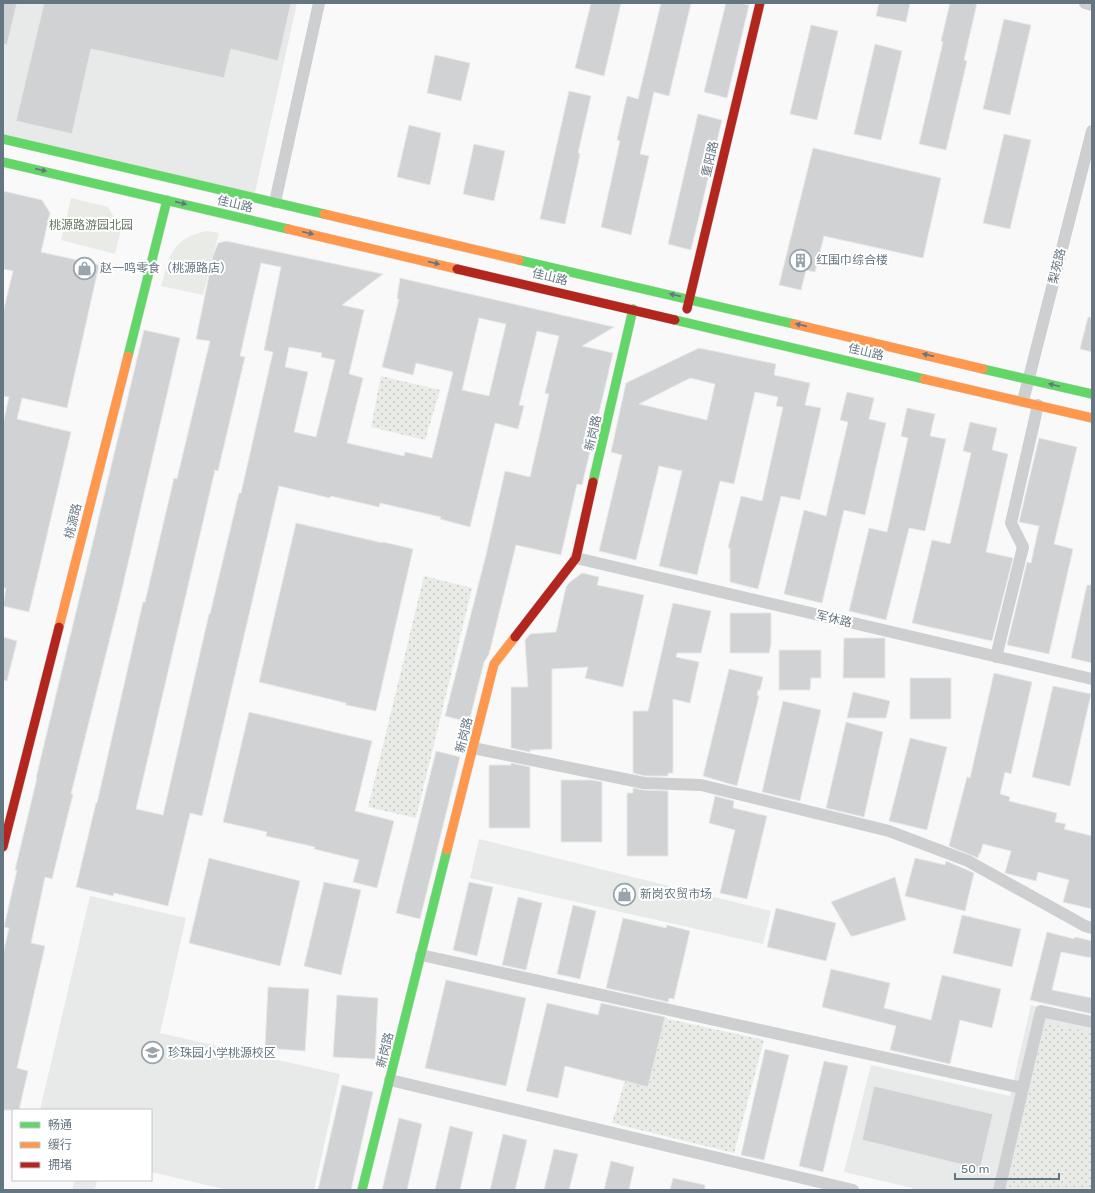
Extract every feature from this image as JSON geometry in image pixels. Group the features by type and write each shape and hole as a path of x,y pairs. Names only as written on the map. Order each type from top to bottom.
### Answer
{"street":[{"path":"274,202 319,3"},
{"name":"重阳路","path":"684,321 760,3"},
{"path":"1085,3 1092,5"},
{"name":"梨苑路","path":"1023,401 1092,131"},
{"name":"佳山路","path":"3,139 1092,394"},
{"name":"佳山路","path":"3,162 1092,418"},
{"name":"桃源路","path":"3,847 167,200"},
{"name":"新岗路","path":"362,1190 494,664 576,558 633,309"},
{"path":"996,657 1023,547 1010,523 1038,405"},
{"name":"军休路","path":"576,558 1092,679"},
{"path":"473,748 644,784 701,785 889,831 968,860 1092,928"},
{"path":"421,955 1022,1088"},
{"path":"999,1190 1041,1011 1092,1022"},
{"path":"390,1080 854,1190"}],"shaded area":[{"path":"3,3 297,3 254,197 3,139"},
{"name":"新岗农贸市场","path":"479,839 771,911 763,944 470,878"},
{"name":"珍珠园小学桃源校区","path":"90,896 186,918 160,1033 340,1074 314,1190 228,1190 152,1172 152,1109 40,1109"},
{"path":"1031,1005 1092,1019 1092,1190 912,1190 912,1188 844,1172 871,1065 1010,1096"},
{"path":"75,1181 97,1181 95,1190 72,1190"}],"green space":[{"name":"桃源路游园北园","path":"71,198 108,207 121,229 115,254 61,240"},
{"path":"207,231 219,233 203,295 161,286 170,257 179,243 195,234"},
{"path":"381,376 440,390 425,440 371,427"},
{"path":"424,576 472,588 416,818 368,807"},
{"path":"664,1018 764,1040 734,1153 612,1123 625,1081 648,1087"},
{"path":"1045,1023 1092,1033 1092,1190 1007,1190"}],"building":[{"path":"3,3 17,3 7,45 3,44"},
{"path":"44,3 291,3 278,61 231,49 224,78 91,49 72,134 16,121"},
{"path":"591,3 621,3 604,76 575,68"},
{"path":"661,3 691,3 669,96 654,92 640,154 649,156 631,235 601,227 620,141 617,140 627,96 638,99"},
{"path":"726,3 749,5 727,98 704,92"},
{"path":"879,3 910,3 906,22 876,16"},
{"path":"950,3 977,3 964,60 967,61 946,150 919,144 943,42 941,41"},
{"path":"1004,19 1031,25 1010,115 983,109"},
{"path":"811,25 838,31 817,120 790,114"},
{"path":"875,44 902,51 881,140 854,134"},
{"path":"435,55 470,63 461,101 427,93"},
{"path":"569,91 591,96 578,153 580,154 565,224 540,219"},
{"path":"698,114 722,120 691,250 668,244"},
{"path":"409,125 441,133 430,185 397,177"},
{"path":"1004,134 1031,140 1010,229 983,223"},
{"path":"474,144 505,151 494,201 463,194"},
{"path":"813,148 941,178 923,258 824,236 815,272 806,270 801,290 779,285"},
{"path":"3,191 42,200 50,213 41,252 99,265 67,408 22,398 17,419 71,432 29,612 3,606 6,588 3,588 3,424 9,397 3,396 3,313 13,271 3,269"},
{"path":"226,241 383,274 342,305 364,310 349,374 363,378 347,443 404,456 405,452 432,458 453,372 416,363 413,375 382,367 399,299 397,299 400,278 614,327 582,346 613,353 582,485 577,484 561,555 516,545 489,654 484,662 469,722 445,716 486,555 505,471 530,477 549,394 545,393 559,336 537,331 519,405 524,406 518,429 495,423 470,527 440,519 441,517 380,503 379,507 331,496 330,498 279,486 202,816 190,813 168,906 114,893 113,896 76,887 97,803 143,602 145,602 174,478 177,479 210,341 196,339 213,256 218,243","holes":["261,263 281,267 264,350 273,352 241,493 239,493 209,614 163,815 136,809 215,470 218,471 245,357 240,356","479,318 506,324 489,396 462,390","289,347 322,353 321,357 335,360 316,437 294,432 308,372 285,367"]},
{"path":"1088,317 1092,318 1092,352 1080,349"},
{"path":"144,330 180,338 119,602 71,794 73,794 52,879 45,877 31,943 45,946 17,1068 28,1071 19,1109 3,1110 3,954 9,928 4,927 17,870 15,870"},
{"path":"699,348 776,364 774,375 810,383 805,405 821,408 800,500 781,496 758,589 730,582 730,548 728,548 741,496 762,501 783,407 776,406 778,397 755,392 734,484 720,481 697,575 659,566 682,471 659,466 636,560 599,551 622,455 611,452 626,383","holes":["690,378 715,384 707,420 639,404"]},
{"path":"847,392 874,398 869,419 886,423 865,515 844,510 822,603 784,594 804,510 826,516 848,422 840,420"},
{"path":"907,408 935,414 930,436 946,439 925,531 909,528 886,620 849,611 869,528 887,532 908,438 901,436"},
{"path":"970,422 997,428 992,450 1008,454 986,552 1013,558 992,641 912,623 932,540 950,544 971,453 963,451"},
{"path":"1039,438 1077,447 1054,544 1073,549 1049,654 1007,645 1027,562 1031,563 1039,526 1019,522"},
{"path":"296,523 413,549 376,711 346,705 346,703 259,682"},
{"path":"582,573 599,577 597,585 644,595 623,687 585,678 588,667 552,669 552,749 530,750 530,752 511,748 511,687 528,687 525,640 530,634 556,632 566,587"},
{"path":"1087,585 1092,585 1092,663 1071,658"},
{"path":"673,603 711,611 701,653 677,653 676,657 699,662 690,703 673,699 673,773 668,773 668,776 645,776 633,773 633,711 648,711"},
{"path":"730,613 771,613 771,644 769,653 730,653"},
{"path":"3,637 17,641 7,681 3,680"},
{"path":"844,638 885,638 885,678 843,678"},
{"path":"779,650 821,650 821,678 811,678 810,690 779,690"},
{"path":"729,669 763,677 760,690 758,690 757,695 759,696 737,786 703,776"},
{"path":"994,673 1032,682 1011,774 1005,772 1000,794 1010,797 1009,801 1057,813 1055,822 1066,824 1064,829 1092,836 1092,909 1063,902 1069,880 1038,872 1036,881 1005,873 1011,851 983,844 978,858 949,846 967,777 970,778"},
{"path":"910,678 951,678 951,719 910,719"},
{"path":"1053,686 1091,694 1070,786 1032,777"},
{"path":"853,692 890,701 886,718 847,718"},
{"path":"783,701 821,710 800,801 762,792"},
{"path":"249,712 372,741 355,811 394,821 377,888 353,882 359,860 314,849 315,847 266,836 267,832 223,822"},
{"path":"846,722 883,732 864,817 826,808"},
{"path":"910,738 947,747 927,830 889,821"},
{"path":"436,751 460,757 420,919 396,913"},
{"path":"511,763 530,767 530,828 489,828 489,765 511,765"},
{"path":"561,780 591,780 602,782 602,842 561,842"},
{"path":"633,788 668,791 668,856 627,856 627,793 633,793"},
{"path":"715,796 734,801 733,808 767,816 747,899 720,893 735,830 709,823"},
{"path":"209,858 300,881 280,966 189,943"},
{"path":"915,858 945,865 946,861 974,873 965,911 905,896"},
{"path":"895,877 906,920 851,936 831,902"},
{"path":"324,882 361,890 341,975 304,966"},
{"path":"469,882 493,887 477,956 453,950"},
{"path":"518,897 542,903 526,970 502,965"},
{"path":"573,905 596,911 580,979 557,974"},
{"path":"776,908 836,923 826,961 767,947"},
{"path":"962,915 1021,929 1012,967 953,953"},
{"path":"623,918 666,928 667,925 690,931 674,999 669,998 668,1002 606,988"},
{"path":"1047,932 1074,939 1075,937 1092,941 1092,958 1061,952 1052,990 1092,998 1092,1014 1030,1000"},
{"path":"831,969 890,983 884,1008 931,1020 942,975 1001,989 992,1028 960,1020 950,1064 890,1050 896,1026 822,1007"},
{"path":"446,980 526,998 506,1086 425,1068"},
{"path":"268,987 309,989 305,1051 265,1048"},
{"path":"337,995 378,998 375,1059 333,1057"},
{"path":"547,1003 598,1015 601,1003 665,1017 648,1087 565,1066 558,1098 526,1091"},
{"path":"765,1049 789,1055 764,1160 741,1155"},
{"path":"824,1061 848,1066 823,1172 799,1166"},
{"path":"342,1085 373,1092 351,1190 318,1190"},
{"path":"874,1086 993,1114 980,1169 862,1140"},
{"path":"399,1118 422,1124 407,1190 382,1190"},
{"path":"450,1126 473,1132 460,1190 435,1190"},
{"path":"503,1134 527,1140 515,1190 490,1190"},
{"path":"554,1149 578,1154 569,1190 544,1190"},
{"path":"611,1161 634,1167 629,1190 604,1190"},
{"path":"673,1178 705,1185 705,1190 670,1190"}],"traffic: fast":[{"path":"3,139 324,214"},
{"path":"3,162 288,229"},
{"path":"128,356 167,200"},
{"path":"519,260 794,324"},
{"path":"593,482 633,309"},
{"path":"675,320 924,379"},
{"path":"983,369 1092,394"},
{"path":"362,1190 447,850"}],"traffic: slow":[{"path":"324,214 519,260"},
{"path":"288,229 457,269"},
{"path":"794,324 983,369"},
{"path":"59,627 128,356"},
{"path":"924,379 1092,418"},
{"path":"447,850 494,664 515,637"}],"traffic: jam":[{"path":"687,309 760,3"},
{"path":"457,269 675,320"},
{"path":"515,637 576,558 593,482"},
{"path":"3,847 59,627"}],"place":[{"name":"红围巾综合楼","path":"801,260"},
{"name":"赵一鸣零食（桃源路店）","path":"85,268"},
{"name":"新岗农贸市场","path":"624,894"},
{"name":"珍珠园小学桃源校区","path":"152,1053"}]}
